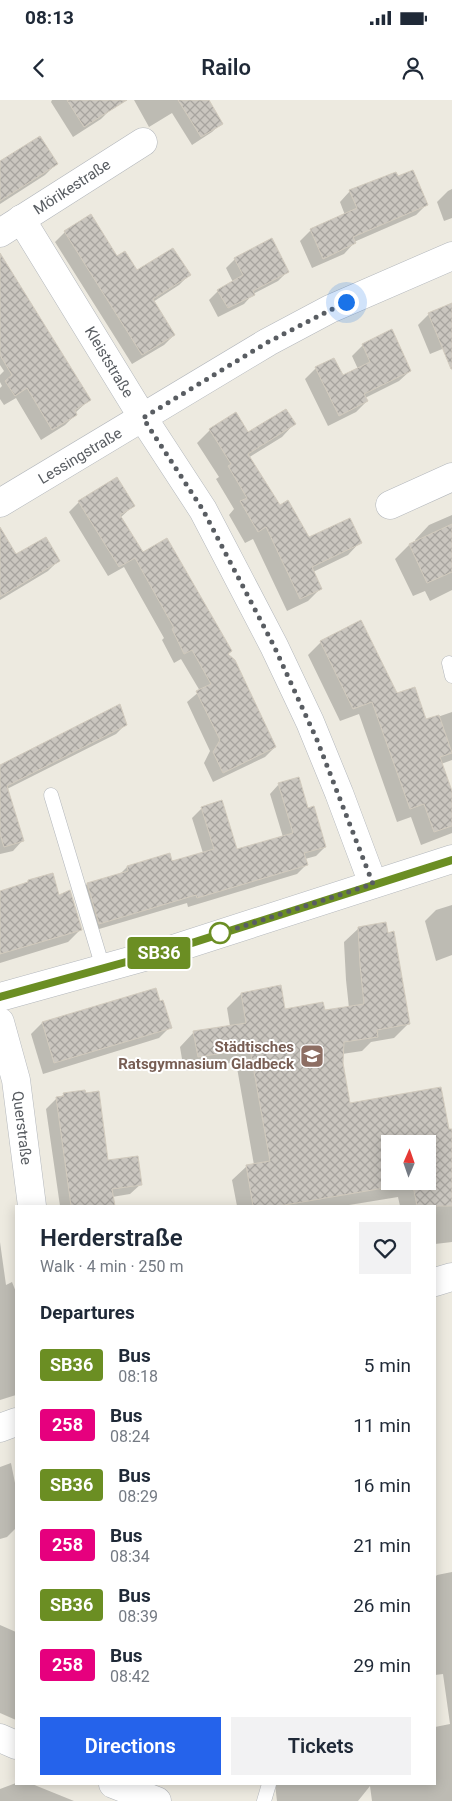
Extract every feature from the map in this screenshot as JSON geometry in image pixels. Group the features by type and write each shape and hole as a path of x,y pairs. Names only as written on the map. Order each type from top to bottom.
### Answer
{"street":[{"name":"Mörikestraße","path":"11,226 143,142"},
{"name":"Kleiststraße","path":"11,226 143,418 203,510 274,646 317,740 373,884"},
{"name":"Lessingstraße","path":"0,503 268,342 330,309 452,256"},
{"path":"390,505 452,477"},
{"path":"0,997 173,949 452,860"},
{"name":"Querstraße","path":"0,1022 16,1080 32,1205"},
{"path":"436,1282 452,1277"},
{"path":"0,1428 15,1422"},
{"path":"0,1738 15,1745"},
{"path":"116,1785 156,1801"}],"lane":[{"path":"51,795 103,968"},
{"path":"264,1801 269,1785"}],"building":[{"path":"67,100 127,100 84,127"},
{"path":"178,100 209,100 223,124 201,137"},
{"path":"40,136 58,164 0,201 0,161"},
{"path":"413,170 428,205 353,237 356,243 323,259 310,229 357,208 349,190 396,172 398,176"},
{"path":"91,214 117,256 125,251 137,270 173,248 191,275 153,299 175,335 142,355 64,231"},
{"path":"272,238 289,272 253,291 255,295 228,308 217,290 243,275 234,258"},
{"path":"0,253 91,400 75,410 77,415 52,430 27,388 15,396 5,381 12,375 0,355"},
{"path":"452,303 452,369 451,369 428,313"},
{"path":"392,329 411,371 364,394 368,401 339,416 315,367 334,358 343,375 370,362 362,344"},
{"path":"286,409 296,424 248,454 280,505 288,500 309,537 350,518 362,543 312,567 322,589 300,599 266,527 258,532 240,501 247,498 228,466 231,464 209,429 236,412 248,432"},
{"path":"117,477 135,506 120,515 143,552 167,538 232,651 228,654 235,660 276,747 223,773 213,752 220,740 196,691 211,684 192,650 184,654 172,629 174,628 135,558 119,567 78,501"},
{"path":"452,524 452,572 427,583 409,544"},
{"path":"0,527 16,554 46,537 60,561 0,597"},
{"path":"361,620 397,693 415,687 426,719 439,715 452,753 440,757 452,791 452,826 434,832 424,804 410,809 372,702 353,709 320,641"},
{"path":"120,704 127,725 7,786 24,841 4,847 0,834 0,765"},
{"path":"299,777 308,808 314,806 326,847 304,853 308,865 197,898 196,895 99,924 87,883 128,871 127,866 170,853 172,861 214,849 201,807 222,800 237,849 293,833 278,783"},
{"path":"53,873 59,895 70,890 82,930 0,954 0,891"},
{"path":"386,922 388,933 394,931 410,1024 377,1030 378,1037 344,1042 343,1063 350,1103 441,1087 449,1129 452,1129 452,1206 417,1205 414,1190 436,1190 436,1135 381,1135 381,1189 285,1205 253,1205 246,1165 270,1161 250,1049 198,1057 193,1031 246,1023 241,993 281,985 285,1009 323,1002 325,1010 364,1004 358,927"},
{"path":"156,988 160,1001 163,1000 172,1028 54,1063 42,1022"},
{"path":"85,1090 86,1093 99,1091 108,1160 138,1156 142,1185 112,1189 115,1205 71,1205 56,1097 64,1096 63,1093"}],"bus line":[{"name":"SB36","path":"0,997 173,949 452,860"}],"place":[{"name":"Städtisches Ratsgymnasium Gladbeck","path":"312,1056"}],"route":[{"path":"220,933 216,935 373,884 310,722 274,646 203,510 143,418 268,342 346,302"}]}
